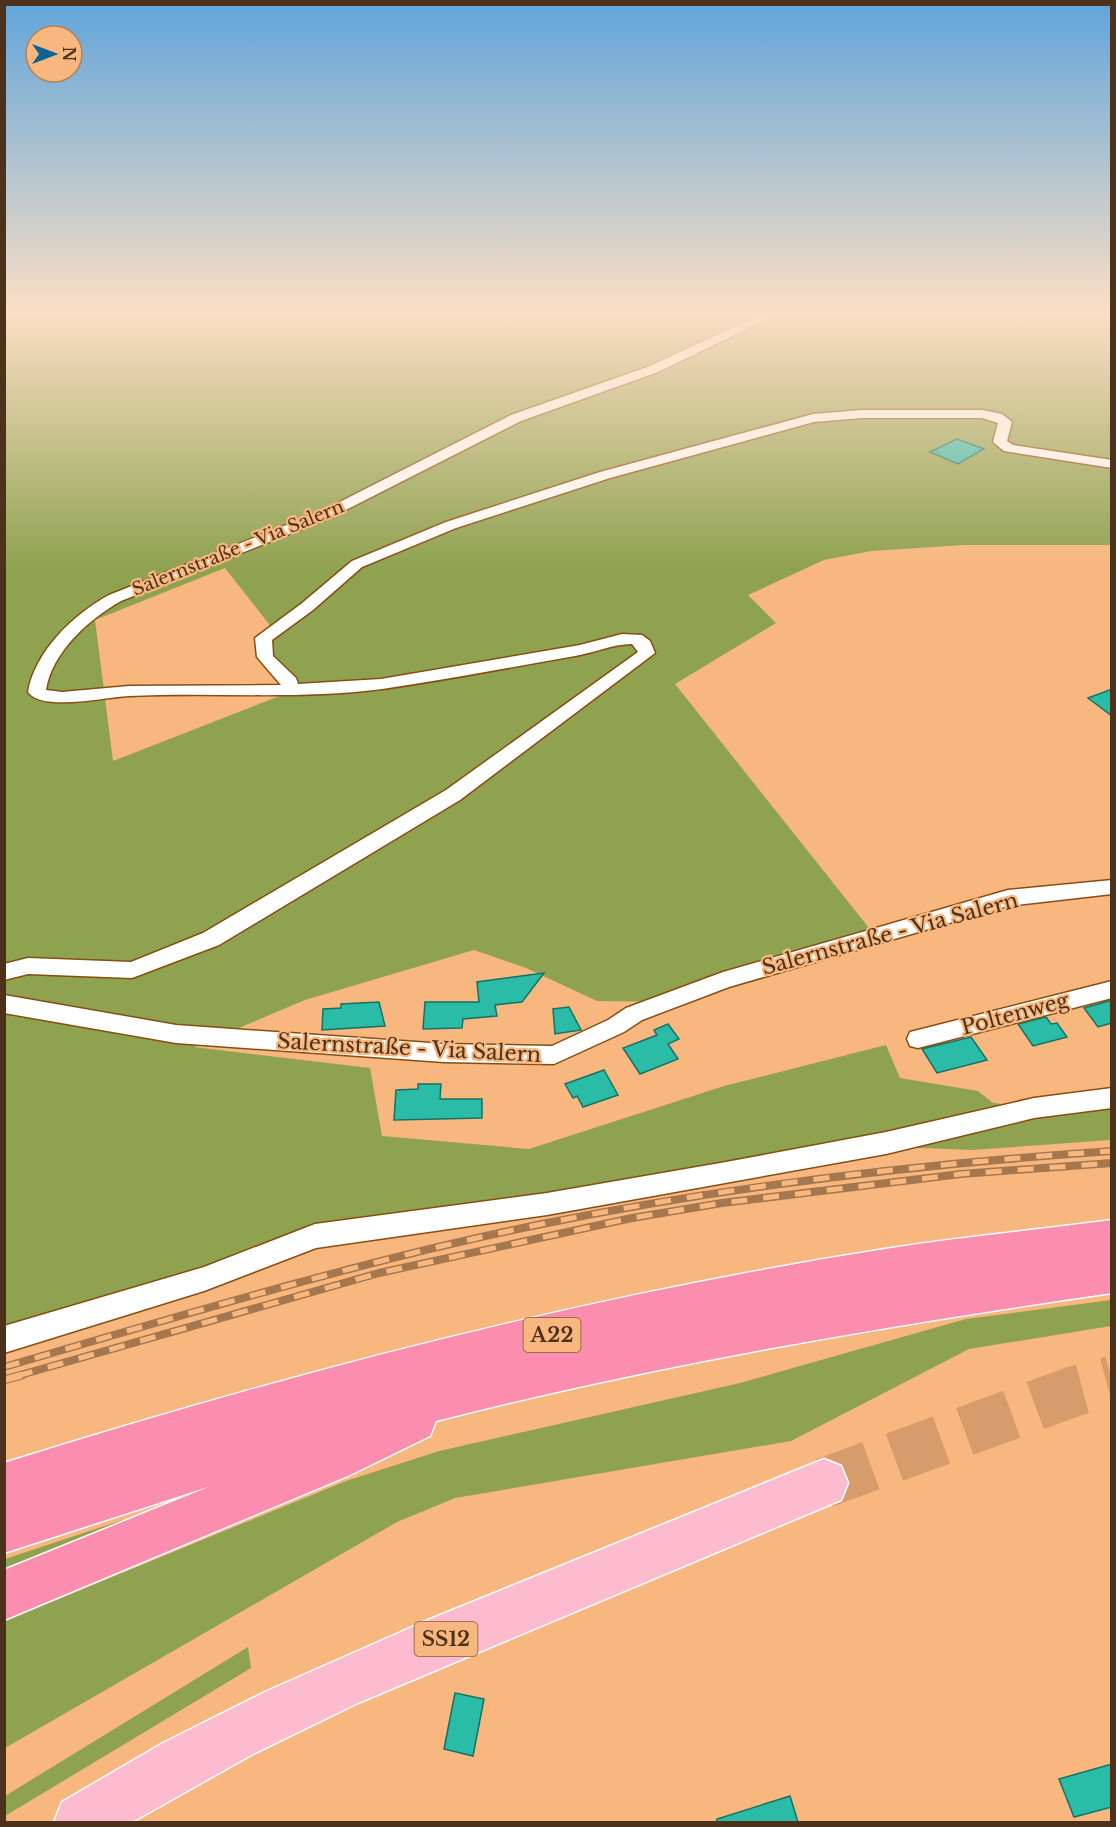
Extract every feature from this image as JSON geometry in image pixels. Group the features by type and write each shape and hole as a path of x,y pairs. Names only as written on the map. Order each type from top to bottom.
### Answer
{"highway":[{"name":"A22","path":"4,1487 216,1421 492,1349 596,1325 884,1268 1112,1239"},
{"name":"A22","path":"4,1528 116,1491 336,1426 474,1390 698,1339 922,1301 1112,1273"},
{"path":"4,1595 334,1459 474,1390"}],"main road":[{"name":"SS12","path":"82,1822 116,1800 232,1736 358,1675 824,1483"}],"street":[{"name":"Salernstraße - Via Salern","path":"4,972 28,966 132,970 212,939 453,795 647,653 644,645 636,639 622,639 581,650 381,684 288,690 129,691 62,697 46,697 37,692 40,674 51,656 92,611 115,598 273,538 327,514 516,417 567,399"},
{"path":"288,690 290,682 265,657 263,638 307,607 357,564 492,511 654,460 813,417 862,414 982,414 997,417 1005,422 1000,442 1009,448 1112,464"},
{"name":"Salernstraße - Via Salern","path":"4,1004 176,1034 444,1053 554,1054 616,1026 634,1014 723,981 1008,898 1112,888"},
{"name":"Poltenweg","path":"918,1040 1112,989"},
{"path":"4,1340 204,1279 315,1236 514,1209 726,1173 886,1143 1034,1108 1112,1098"}],"green space":[{"path":"5,399 1111,399 1111,545 964,545 871,551 824,560 748,595 776,623 675,684 877,938 667,1002 597,1001 526,968 474,950 305,1000 194,1047 370,1068 382,1136 529,1149 724,1086 886,1045 900,1078 978,1091 993,1103 1034,1108 1111,1098 1111,1140 971,1150 850,1145 523,1203 322,1227 5,1333","holes":["225,568 269,624 270,659 288,679 305,686 113,761 95,620"]},
{"path":"1111,1300 1111,1326 969,1349 791,1441 455,1498 397,1522 5,1748 5,1621 346,1481 439,1451 740,1383 966,1319"},
{"path":"162,1507 5,1581 5,1559"},
{"path":"248,1647 251,1668 5,1816 5,1796"}],"building":[{"path":"957,439 984,449 958,464 930,452"},
{"path":"1112,689 1112,716 1088,698"},
{"path":"544,973 522,1002 495,1005 497,1016 463,1019 462,1028 423,1029 425,1002 479,1002 477,982"},
{"path":"1112,1000 1112,1023 1098,1027 1084,1008"},
{"path":"379,1002 385,1026 322,1030 323,1009 341,1008 341,1004"},
{"path":"569,1007 581,1030 555,1034 553,1009"},
{"path":"1046,1017 1051,1024 1057,1023 1067,1037 1033,1046 1018,1024"},
{"path":"668,1024 679,1039 668,1044 678,1059 640,1074 623,1048 657,1035 654,1030"},
{"path":"971,1037 987,1060 937,1073 922,1049"},
{"path":"604,1070 618,1095 583,1107 577,1096 573,1098 565,1084"},
{"path":"418,1084 441,1084 440,1099 482,1099 482,1118 394,1120 396,1090 418,1089"},
{"path":"455,1693 484,1699 473,1756 444,1749"},
{"path":"1112,1764 1112,1807 1074,1817 1059,1779"},
{"path":"790,1796 798,1822 717,1822 717,1819"}],"tunnel":[{"path":"824,1483 1075,1391 1112,1381"}],"railway":[{"path":"4,1367 336,1273 470,1240 608,1211 823,1178 1112,1151"},
{"path":"17,1376 379,1273 632,1218 722,1203 961,1174 1112,1163"},
{"path":"4,1380 22,1375"}]}
